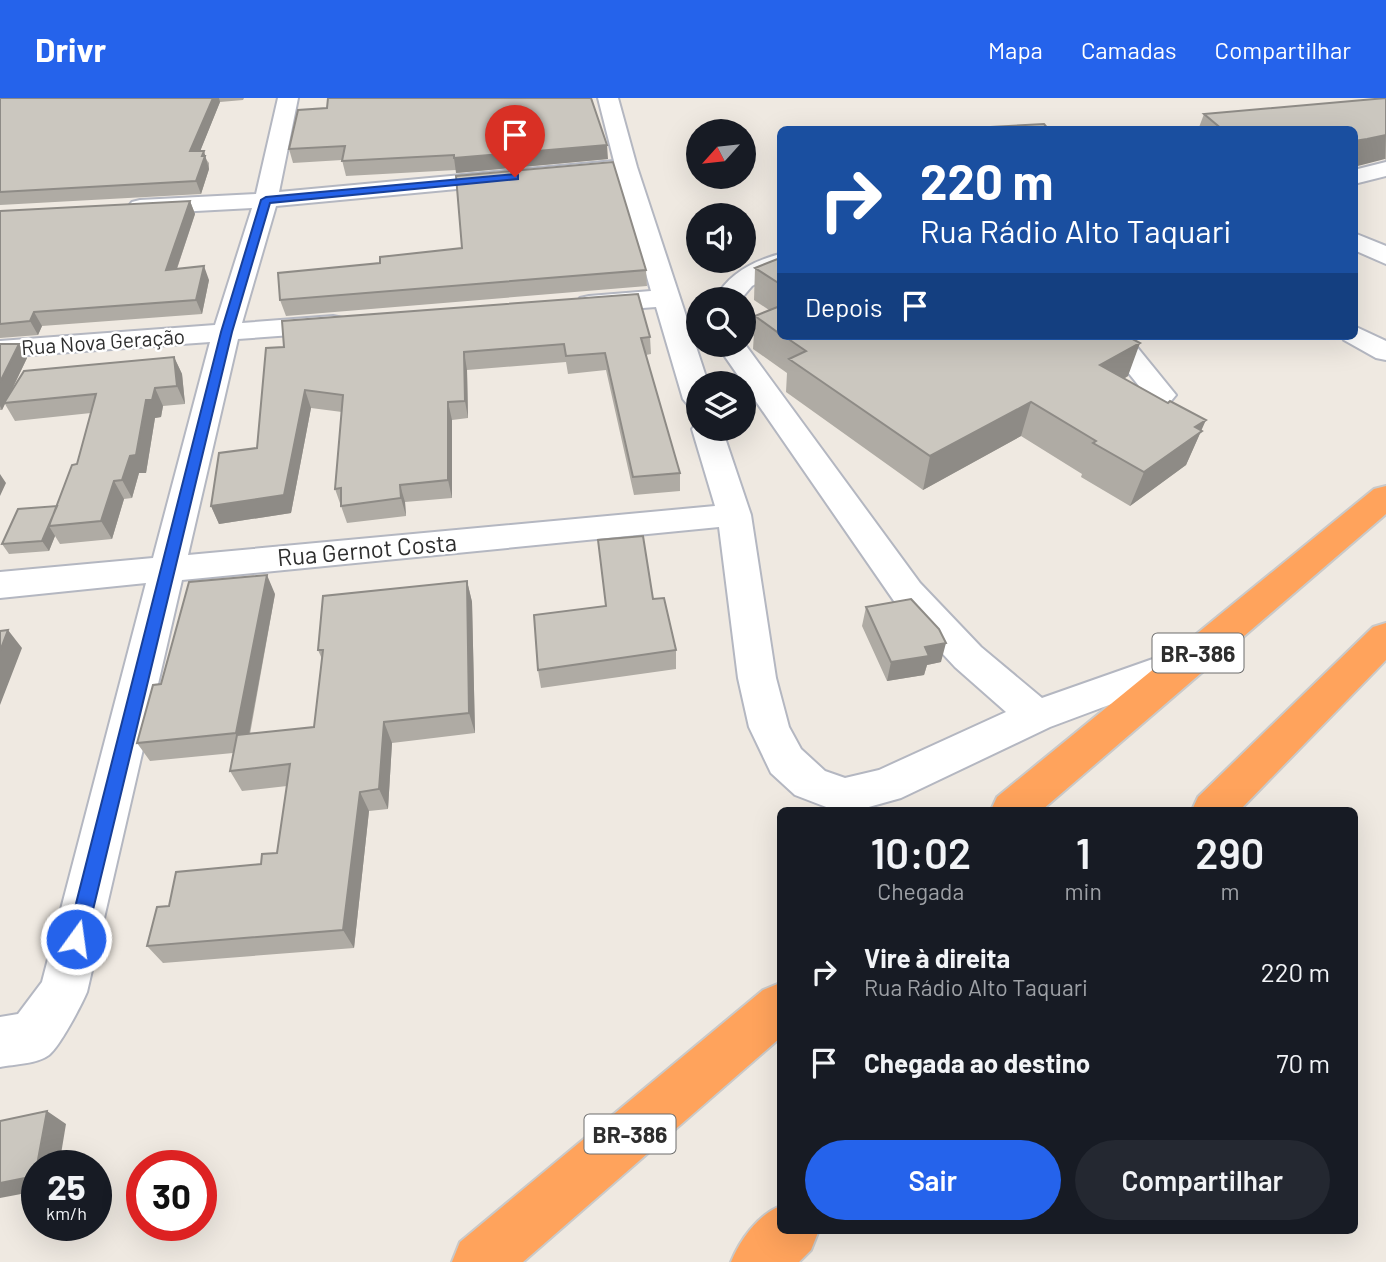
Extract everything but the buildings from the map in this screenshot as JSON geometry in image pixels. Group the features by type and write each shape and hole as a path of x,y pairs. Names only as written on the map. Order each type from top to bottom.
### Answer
{"highway":[{"name":"BR-386","path":"1016,807 1386,497"},
{"path":"1216,807 1386,637"},
{"name":"BR-386","path":"480,1262 777,1010"},
{"path":"759,1262 787,1234"}],"street":[{"path":"16,1039 63,992 226,332 266,200 288,98"},
{"path":"608,98 626,167 689,371"},
{"path":"120,209 266,200 626,167"},
{"path":"1358,176 1386,169"},
{"path":"1358,242 1386,256"},
{"path":"737,287 777,263"},
{"path":"557,306 667,298"},
{"name":"Rua Nova Geração","path":"0,349 364,322"},
{"path":"1358,336 1386,352"},
{"path":"1116,340 1161,395"},
{"path":"740,357 907,593 968,657 1036,716"},
{"path":"711,441 734,515 757,678 769,727 786,761 810,783 845,796 886,786 1036,716 1187,662"},
{"name":"Rua Gernot Costa","path":"0,584 734,515"}],"route":[{"path":"76,939 226,332 266,200 515,177"}]}
